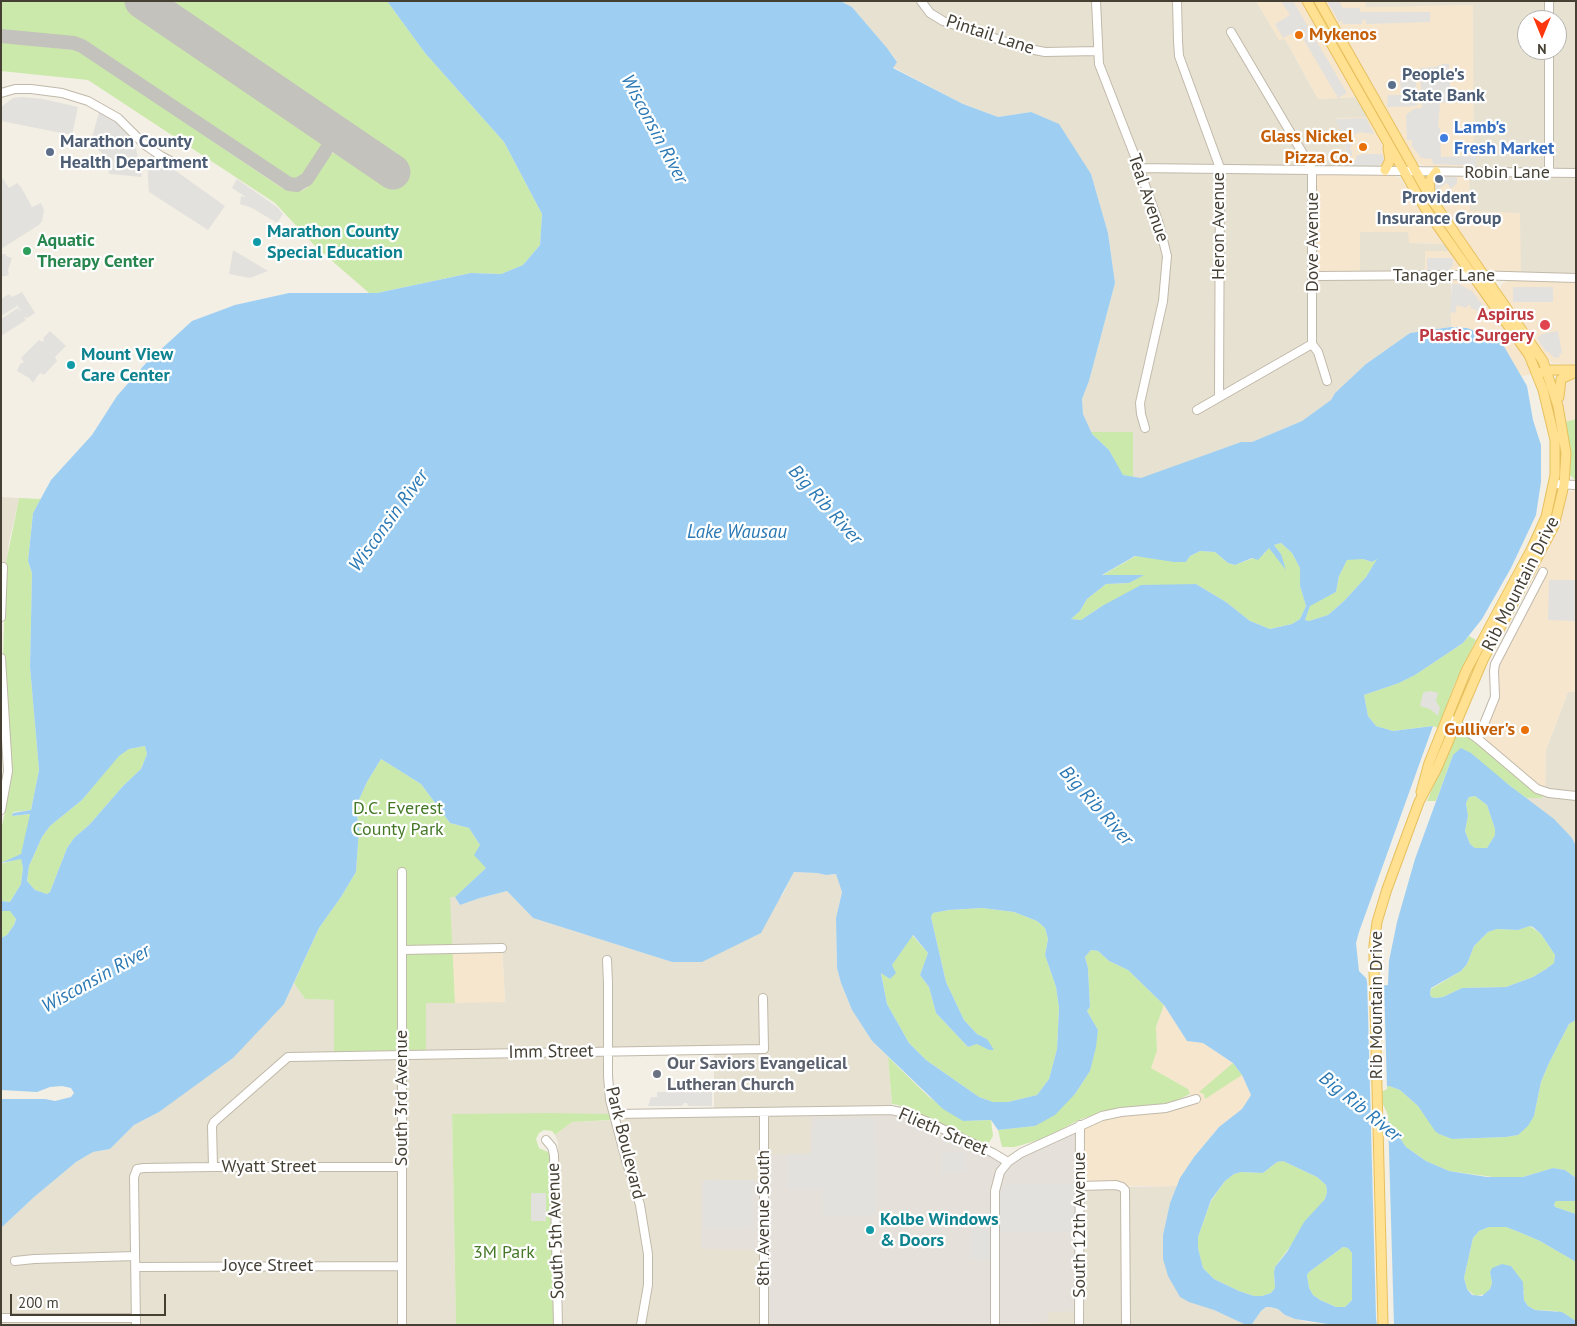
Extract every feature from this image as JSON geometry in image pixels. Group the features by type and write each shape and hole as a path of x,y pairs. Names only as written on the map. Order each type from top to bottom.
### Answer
{"main road":[{"name":"Rib Mountain Drive","path":"1307,1 1425,208 1522,344 1538,375 1554,435 1556,458 1554,484 1546,517 1532,548 1466,671 1447,717 1427,769 1419,802 1380,911 1374,940 1377,1125 1384,1325"},
{"name":"Rib Mountain Drive","path":"1319,1 1432,200 1541,358 1547,371 1561,420 1566,453 1564,485 1554,526 1483,660 1437,768 1419,802"},
{"path":"1385,170 1390,159 1387,140"},
{"path":"1432,200 1429,183 1431,177 1436,172"},
{"path":"1538,375 1547,371 1576,371"},
{"path":"1561,420 1559,382 1562,377 1576,371"}],"street":[{"name":"Pintail Lane","path":"921,1 930,13 943,21 1024,48 1045,52 1097,51"},
{"name":"Teal Avenue","path":"1096,1 1099,64 1159,224 1167,256 1163,301 1140,403 1145,428"},
{"name":"Heron Avenue","path":"1177,1 1180,56 1220,168 1219,397"},
{"name":"Dove Avenue","path":"1231,32 1312,169 1312,344 1318,352 1327,381"},
{"path":"1549,60 1549,173"},
{"path":"1,93 13,89 26,89 62,94 88,101 118,118 148,147 178,165"},
{"name":"Robin Lane","path":"1138,168 1576,173"},
{"name":"Tanager Lane","path":"1313,276 1483,275 1576,278"},
{"path":"1196,410 1312,344"},
{"path":"1554,484 1576,485"},
{"path":"1,617 2,571"},
{"path":"1478,739 1495,697 1495,664 1543,572"},
{"path":"1,658 3,732 8,771 1,810"},
{"path":"1447,717 1478,739 1537,788 1548,794 1576,796"},
{"name":"South 3rd Avenue","path":"402,872 402,1325"},
{"path":"403,950 502,948"},
{"name":"Park Boulevard","path":"606,960 609,1091 626,1160 640,1205 647,1239 649,1278 641,1325"},
{"name":"Imm Street","path":"212,1167 212,1126 214,1122 288,1057 764,1048 762,998"},
{"name":"Flieth Street","path":"614,1114 898,1111 928,1122 1008,1162 1021,1153 1080,1125 1112,1114 1166,1108 1196,1100"},
{"name":"8th Avenue South","path":"764,1112 764,1325"},
{"name":"South 12th Avenue","path":"1079,1325 1080,1125"},
{"name":"South 5th Avenue","path":"546,1140 552,1147 554,1156 558,1325"},
{"path":"995,1325 996,1191 1000,1172 1008,1162"},
{"name":"Wyatt Street","path":"135,1256 134,1177 137,1169 402,1167"},
{"path":"1080,1186 1116,1185 1122,1186 1125,1190 1126,1325"},
{"path":"1,1318 136,1322 135,1256 34,1259 16,1262"},
{"name":"Joyce Street","path":"136,1267 401,1266"}],"shaded area":[{"path":"840,1 1256,1 1279,39 1285,39 1318,99 1357,97 1369,117 1345,138 1346,166 1287,166 1309,176 1310,279 1360,279 1359,232 1409,232 1409,243 1447,244 1451,251 1425,251 1425,279 1451,280 1451,327 1410,333 1366,364 1335,393 1331,400 1302,421 1252,442 1241,442 1141,479 1133,477 1133,432 1090,432 1083,414 1082,399 1089,381 1115,283 1108,233 1091,174 1031,112 998,117 963,104 893,67 897,61 887,48 852,7"},
{"path":"1256,1 1304,1 1357,97 1318,99 1285,39 1279,40"},
{"path":"1281,1 1293,1 1347,93 1338,98 1298,30 1283,38 1275,24 1290,15"},
{"path":"1323,1 1365,1 1366,7 1473,5 1474,169 1425,166 1417,163 1397,132"},
{"path":"1327,1 1339,1 1343,8 1360,8 1360,12 1430,12 1430,22 1366,24 1366,20 1363,20 1362,24 1343,24 1342,21 1339,22"},
{"path":"1365,1 1576,1 1576,275 1521,274 1470,211 1469,177 1492,178 1492,176 1501,176 1502,170 1474,169 1365,7"},
{"path":"1449,64 1451,102 1440,103 1438,127 1440,128 1441,157 1476,156 1476,166 1433,164 1432,159 1421,158 1412,146 1412,140 1407,140 1406,115 1414,109 1422,108 1420,68 1435,67"},
{"path":"1416,76 1417,106 1387,107 1388,95 1405,95 1401,94 1400,79"},
{"path":"13,98 43,99 78,107 72,135 1,121 1,107"},
{"path":"99,112 112,119 130,137 136,148 142,177 109,174 106,161 100,151 90,145"},
{"path":"1369,117 1387,155 1383,165 1379,167 1346,166 1345,138 1335,118"},
{"path":"1366,118 1374,134 1358,132 1357,134 1352,134 1352,147 1350,146 1350,150 1352,151 1352,156 1346,156 1345,138 1335,119"},
{"path":"152,154 225,206 208,230 149,192 147,161"},
{"path":"1362,154 1382,154 1385,163 1379,165 1379,167 1346,166 1346,160 1356,160 1356,156"},
{"path":"1320,173 1385,174 1399,177 1447,244 1409,243 1408,232 1360,232 1360,273 1321,273 1316,267 1316,180 1317,175"},
{"path":"1,176 9,188 17,183 21,187 32,207 41,203 44,210 42,221 39,225 1,249"},
{"path":"1438,176 1469,177 1470,211 1520,213 1521,274 1487,272 1437,200 1431,184"},
{"path":"1439,176 1457,177 1457,183 1451,189 1447,183 1439,188 1446,199 1441,206 1433,190 1432,183"},
{"path":"237,179 277,207 283,214 277,223 252,208 240,204 241,196 246,197 232,188"},
{"path":"233,250 268,271 250,278 229,274"},
{"path":"1425,251 1451,251 1512,337 1534,374 1521,376 1512,362 1467,328 1451,327 1452,274 1425,273"},
{"path":"1,254 6,254 6,256 12,258 8,270 9,275 1,277"},
{"path":"1427,258 1450,258 1453,259 1453,265 1449,270 1427,271"},
{"path":"1509,280 1576,281 1576,365 1552,363 1544,356 1501,292 1502,284"},
{"path":"1452,284 1459,284 1472,291 1484,307 1481,312 1470,308 1471,306 1468,305 1467,308 1457,305 1455,313 1450,312"},
{"path":"1513,287 1553,287 1553,302 1513,302"},
{"path":"22,292 35,313 27,318 24,317 26,320 1,336 1,319 18,308 21,311 15,302 17,306 1,316 1,299 9,294 12,297"},
{"path":"50,331 66,346 55,357 57,361 44,375 39,374 33,383 29,378 17,371 20,364 24,362 21,358 39,340 43,342 43,338"},
{"path":"1558,331 1562,353 1559,354 1560,357 1556,358 1549,352 1546,352 1537,338 1542,334"},
{"path":"1576,377 1576,419 1565,422 1561,386 1563,382"},
{"path":"1576,489 1576,692 1568,692 1546,750 1545,789 1487,742 1485,736 1497,701 1496,673 1499,661 1543,579 1531,578 1556,530 1568,492"},
{"path":"1,497 19,498 9,542 6,569 1,568"},
{"path":"1549,580 1576,580 1576,621 1548,620"},
{"path":"1431,691 1438,693 1436,701 1440,708 1438,716 1430,709 1420,706 1423,693"},
{"path":"1568,692 1576,692 1576,846 1572,838 1526,798 1543,798 1546,750"},
{"path":"794,872 836,874 842,891 836,918 837,968 852,1010 872,1041 888,1057 892,1108 811,1108 811,1153 761,1250 761,1325 563,1325 558,1143 555,1135 572,1122 620,1120 640,1117 714,1115 714,1047 605,1048 610,1114 452,1114 456,1325 1,1325 1,1228 76,1162 93,1152 110,1149 134,1125 159,1112 187,1090 284,1004 294,983 305,999 334,1000 334,1058 426,1057 426,1002 505,1002 502,944 452,944 449,897 455,897 460,905 507,891 533,918 672,962 782,896"},
{"path":"502,948 505,1002 455,1003 452,949"},
{"path":"1164,1005 1187,1041 1203,1043 1233,1063 1242,1075 1251,1095 1242,1109 1219,1127 1194,1157 1177,1186 1080,1186 1080,1125 1089,1121 1155,1109 1195,1099 1188,1089 1151,1068 1157,1051 1156,1027"},
{"path":"712,1091 712,1106 688,1106 687,1103 684,1103 682,1106 648,1106 651,1097 657,1097 657,1092"},
{"path":"881,1110 918,1119 1008,1162 1080,1125 1079,1311 1048,1312 1048,1323 764,1325 764,1250 701,1249 701,1180 763,1180 764,1155 810,1153 811,1111"},
{"path":"875,1118 876,1215 823,1216 822,1189 788,1189 787,1155 812,1154 814,1119"},
{"path":"942,1152 965,1152 966,1172 942,1173"},
{"path":"753,1180 753,1227 705,1228 704,1181"},
{"path":"1001,1185 1077,1185 1077,1232 1001,1233"},
{"path":"1177,1186 1170,1203 1163,1235 1163,1259 1214,1310 1246,1325 1000,1325 1047,1323 1047,1312 1083,1310 1085,1191 1124,1187"},
{"path":"531,1193 546,1193 546,1221 531,1221"},
{"path":"991,1215 991,1260 971,1259 971,1216"},
{"path":"1266,1307 1270,1307 1278,1309 1285,1315 1306,1322 1334,1325 1246,1325 1252,1324 1261,1311"}],"green space":[{"path":"1,1 123,1 316,132 322,139 321,148 302,176 297,179 291,179 87,43 77,39 1,31"},
{"path":"164,1 387,1 425,53 504,142 542,214 540,245 523,265 501,274 471,273 377,293 369,293 316,247 275,203 88,80 1,71 1,42 74,50 84,54 282,188 301,191 307,188 331,154 341,151 386,179 399,160"},
{"path":"1576,419 1576,481 1570,475 1569,448 1565,422"},
{"path":"1090,432 1133,432 1133,477 1122,475 1109,450"},
{"path":"19,498 41,499 33,513 28,561 32,573 30,667 39,770 31,810 13,812 12,816 31,814 21,855 1,863 1,831 12,777 3,659 6,563"},
{"path":"1281,543 1292,553 1300,568 1300,586 1306,606 1300,619 1292,624 1270,629 1250,621 1226,602 1196,584 1169,586 1102,606 1081,620 1071,619 1080,611 1087,599 1106,584 1129,583 1143,575 1101,576 1136,556 1186,562 1190,556 1200,551 1215,552 1228,563 1235,565 1264,554 1269,547 1275,555 1281,554 1274,545"},
{"path":"1378,558 1366,577 1328,615 1309,621 1305,620 1310,605 1336,592 1339,576 1347,559 1363,559 1372,562"},
{"path":"1469,636 1476,640 1455,683 1438,728 1433,726 1393,731 1376,726 1368,716 1364,695 1399,683 1415,675 1463,643"},
{"path":"1461,734 1466,735 1544,795 1542,798 1526,798 1488,769 1471,753 1453,755 1436,801 1427,801 1454,737"},
{"path":"145,746 147,754 141,769 123,786 90,824 74,838 67,848 50,892 47,894 35,890 27,881 29,866 42,837 50,826 82,800 118,756 129,749"},
{"name":"D.C. Everest County Park","path":"381,759 421,784 450,823 469,828 480,845 486,868 455,897 450,897 455,1003 426,1003 426,1054 402,1054 399,1049 392,1052 334,1053 334,1000 305,999 294,983 319,928 356,872 359,830 358,802"},
{"path":"1475,796 1487,805 1495,829 1495,835 1487,848 1475,848 1470,844 1465,831 1468,816 1466,803 1469,797"},
{"path":"21,858 23,868 21,884 10,902 1,901 1,864"},
{"path":"982,908 1014,912 1037,921 1045,928 1048,939 1045,955 1056,987 1059,1008 1057,1049 1049,1079 1037,1095 1008,1102 993,1102 979,1097 926,1060 909,1043 887,1004 881,972 890,979 892,965 912,935 928,953 920,975 929,987 936,1013 968,1047 977,1043 989,1050 987,1039 977,1034 964,1020 946,982 931,917 933,913 949,910"},
{"path":"1,911 11,911 16,918 14,925 7,935 1,938"},
{"path":"1530,926 1541,934 1555,955 1554,963 1546,969 1533,977 1506,987 1462,988 1443,997 1431,997 1431,989 1461,971 1467,964 1474,946 1488,932 1497,929 1518,930"},
{"path":"1091,950 1098,951 1109,961 1128,970 1164,1005 1156,1027 1157,1051 1151,1068 1188,1089 1190,1094 1175,1101 1151,1106 1105,1111 1079,1120 1045,1138 1015,1147 1002,1147 998,1130 1035,1126 1075,1094 1090,1071 1098,1030 1087,1011 1090,1007 1088,968 1085,957"},
{"path":"1576,1020 1576,1178 1565,1170 1553,1168 1523,1177 1500,1178 1449,1171 1426,1161 1406,1147 1381,1110 1379,1090 1389,1086 1400,1090 1418,1106 1439,1134 1452,1139 1518,1135 1534,1116 1541,1082 1549,1063 1569,1024"},
{"path":"888,1057 929,1097 963,1121 991,1120 993,1136 988,1144 979,1143 898,1105 892,1104"},
{"path":"1233,1063 1242,1075 1205,1099 1204,1094 1199,1092"},
{"name":"3M Park","path":"452,1114 610,1114 611,1120 572,1122 555,1135 552,1131 544,1130 539,1133 536,1139 539,1148 550,1153 555,1325 456,1325"},
{"path":"1283,1161 1317,1177 1326,1185 1327,1192 1325,1199 1275,1267 1275,1288 1271,1293 1254,1296 1214,1279 1203,1268 1198,1248 1198,1237 1211,1201 1225,1181 1234,1174 1241,1172 1263,1173 1277,1162"},
{"path":"1556,1201 1576,1201 1576,1214 1555,1207 1554,1203"},
{"path":"1489,1227 1506,1227 1519,1232 1540,1241 1576,1262 1576,1321 1556,1311 1535,1310 1528,1306 1524,1300 1524,1291 1490,1272 1492,1283 1486,1294 1475,1296 1467,1289 1464,1278 1473,1238 1479,1231"},
{"path":"1343,1247 1349,1248 1352,1253 1352,1300 1345,1307 1336,1307 1313,1295 1309,1288 1307,1275"}],"water":[{"name":"Lake Wausau","path":"387,1 840,1 852,7 887,48 897,62 893,68 963,104 998,117 1031,112 1059,124 1091,174 1108,233 1115,283 1089,381 1082,399 1083,414 1092,434 1109,450 1123,475 1141,478 1241,442 1252,442 1302,421 1331,400 1335,393 1366,364 1410,333 1451,327 1467,328 1502,343 1527,386 1533,420 1541,445 1541,482 1536,515 1511,568 1482,619 1463,643 1415,675 1399,683 1364,695 1368,716 1376,726 1393,731 1433,726 1356,943 1359,971 1366,978 1369,987 1388,985 1389,961 1397,922 1415,859 1453,755 1461,748 1471,753 1554,819 1572,838 1576,846 1576,1020 1569,1024 1549,1063 1541,1082 1534,1116 1528,1126 1518,1135 1452,1139 1435,1131 1418,1106 1400,1090 1389,1086 1379,1090 1381,1110 1406,1147 1426,1161 1449,1171 1487,1177 1523,1177 1553,1168 1565,1170 1576,1178 1576,1201 1556,1201 1554,1204 1555,1207 1576,1214 1576,1262 1540,1241 1519,1232 1506,1227 1489,1227 1479,1231 1473,1238 1464,1278 1467,1289 1472,1295 1482,1296 1490,1289 1492,1283 1490,1272 1492,1268 1502,1264 1511,1266 1523,1282 1524,1300 1528,1306 1535,1310 1562,1312 1576,1321 1576,1325 1334,1325 1295,1319 1285,1315 1278,1309 1266,1307 1252,1324 1246,1325 1214,1310 1189,1302 1180,1297 1168,1276 1163,1259 1163,1235 1170,1203 1180,1178 1194,1157 1219,1127 1242,1109 1251,1095 1242,1075 1233,1063 1203,1043 1187,1041 1164,1005 1128,970 1109,961 1098,951 1091,950 1085,957 1088,968 1090,1007 1087,1011 1098,1030 1096,1047 1090,1071 1075,1094 1055,1115 1035,1126 998,1130 991,1120 963,1121 943,1109 872,1041 852,1010 837,968 836,918 842,892 836,874 794,872 761,933 702,962 672,962 533,918 507,891 460,905 455,897 486,868 474,855 480,845 469,828 450,823 421,784 381,759 358,802 359,830 356,872 319,928 284,1004 233,1058 159,1112 134,1125 110,1149 93,1152 76,1162 1,1228 1,1099 45,1099 55,1101 71,1097 74,1093 71,1088 62,1086 50,1087 37,1092 1,1090 1,938 7,935 16,919 10,911 1,911 1,901 10,902 21,884 23,868 21,859 1,863 21,854 30,814 12,816 13,813 31,810 39,770 30,667 32,573 28,561 33,513 51,480 92,435 117,396 146,363 192,321 235,305 289,293 377,293 471,273 501,274 523,265 540,245 542,214 504,142 425,53","holes":["1281,543 1292,553 1300,568 1300,586 1306,606 1300,619 1292,624 1270,629 1250,621 1226,602 1196,584 1141,585 1102,606 1081,620 1071,619 1080,611 1087,599 1106,584 1129,583 1144,575 1102,575 1135,556 1186,562 1190,556 1200,551 1215,552 1228,563 1235,565 1252,558 1258,560 1269,548 1286,570 1281,554 1274,545","1363,559 1372,562 1377,559 1366,577 1328,615 1309,621 1305,620 1310,606 1336,592 1339,576 1347,560","145,746 147,754 141,769 123,786 90,824 74,838 67,848 50,892 47,894 35,890 27,881 29,866 42,837 50,826 82,800 119,756 129,749","1475,796 1487,805 1495,829 1495,835 1487,848 1475,848 1470,844 1465,831 1468,816 1466,803 1469,797","982,908 1014,912 1037,921 1045,928 1048,939 1045,955 1056,987 1059,1008 1057,1049 1049,1079 1037,1095 1008,1102 993,1102 979,1097 926,1060 909,1043 887,1004 881,973 890,979 896,973 892,965 913,935 928,953 920,975 929,987 936,1013 968,1047 977,1044 989,1050 994,1050 987,1039 977,1034 964,1020 946,982 931,917 933,913","1530,926 1533,927 1541,934 1555,955 1554,963 1533,977 1506,987 1462,988 1443,997 1431,997 1431,988 1461,971 1467,964 1474,946 1488,932 1497,929 1518,930","1283,1161 1317,1177 1326,1185 1327,1192 1325,1199 1304,1222 1287,1252 1275,1267 1275,1288 1271,1293 1254,1296 1214,1279 1203,1268 1198,1248 1198,1237 1211,1200 1225,1181 1234,1174 1241,1172 1263,1173 1277,1162","1343,1247 1348,1248 1352,1253 1352,1300 1345,1307 1336,1307 1320,1300 1313,1295 1309,1288 1307,1275"]}],"pier":[{"path":"1367,976 1371,984 1384,983 1387,1089 1381,1092 1380,1098 1388,1115 1394,1325 1377,1325 1376,1318"}],"taxiway":[{"path":"1,36 74,43 82,46 289,184 297,185 307,179 337,133"}],"runway":[{"path":"142,1 393,172"}],"place":[{"name":"Mykenos","path":"1299,35"},
{"name":"People's State Bank","path":"1392,85"},
{"name":"Lamb's Fresh Market","path":"1444,138"},
{"name":"Glass Nickel Pizza Co.","path":"1363,147"},
{"name":"Marathon County Health Department","path":"50,152"},
{"name":"Provident Insurance Group","path":"1439,179"},
{"name":"Marathon County Special Education","path":"257,242"},
{"name":"Aquatic Therapy Center","path":"27,251"},
{"name":"Aspirus Plastic Surgery","path":"1545,325"},
{"name":"Mount View Care Center","path":"71,365"},
{"name":"Gulliver's","path":"1525,730"},
{"name":"Our Saviors Evangelical Lutheran Church","path":"657,1074"},
{"name":"Kolbe Windows & Doors","path":"870,1230"}],"water label":[{"name":"Wisconsin River","path":"654,129"},
{"name":"Big Rib River","path":"825,505"},
{"name":"Wisconsin River","path":"389,521"},
{"name":"Big Rib River","path":"1096,806"},
{"name":"Wisconsin River","path":"96,979"},
{"name":"Big Rib River","path":"1360,1107"}]}
